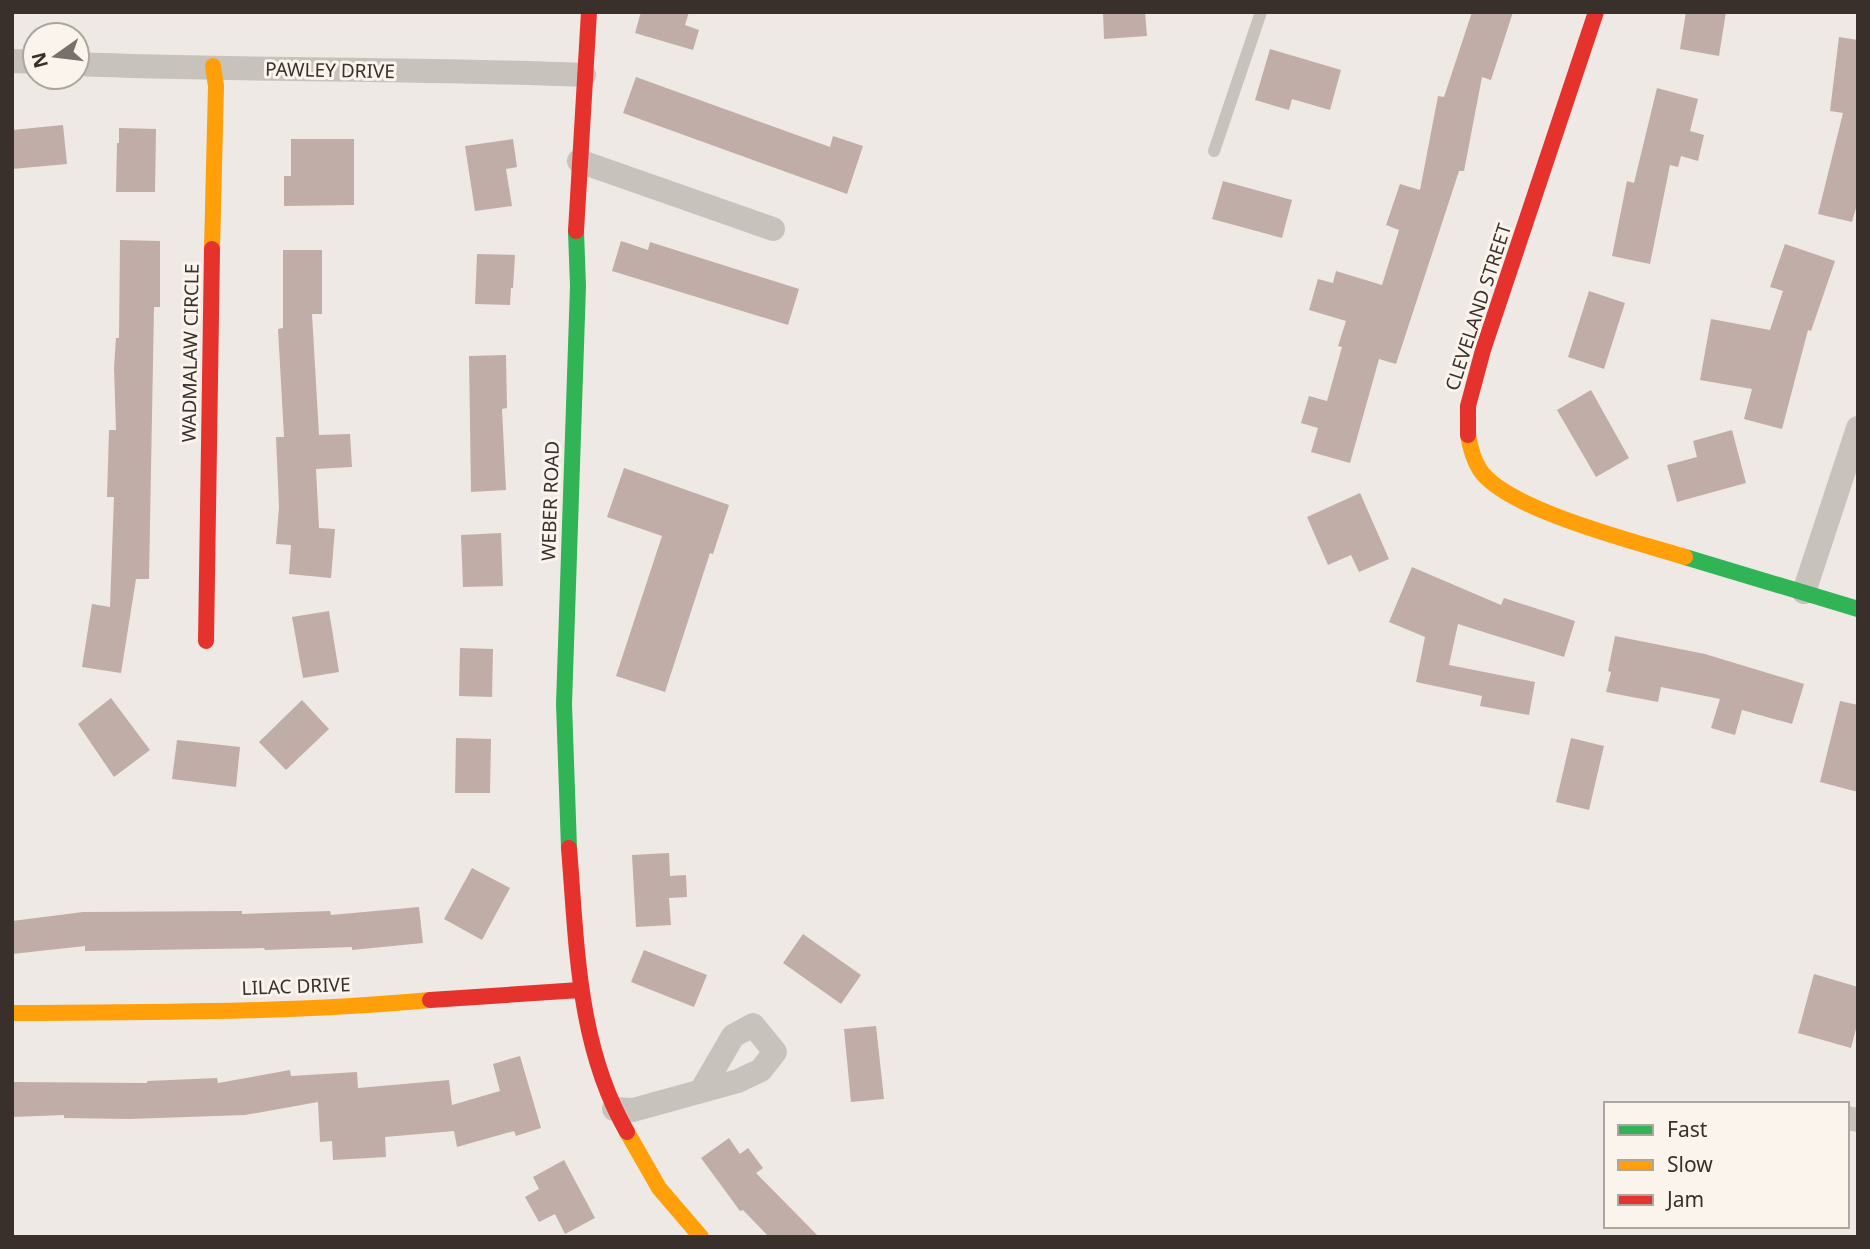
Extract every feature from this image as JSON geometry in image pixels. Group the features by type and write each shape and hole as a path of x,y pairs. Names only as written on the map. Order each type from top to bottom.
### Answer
{"street":[{"name":"WEBER ROAD","path":"589,12 576,220 578,286 564,704 568,828 580,990 587,1029 614,1109 659,1188 701,1237"},
{"name":"CLEVELAND STREET","path":"1596,12 1483,350 1468,406 1471,452 1481,472 1518,501 1603,532 1858,609"},
{"name":"PAWLEY DRIVE","path":"91,64 583,75"},
{"name":"WADMALAW CIRCLE","path":"205,641 216,86 213,66"},
{"path":"579,161 773,229"},
{"path":"1804,592 1858,428"},
{"name":"LILAC DRIVE","path":"12,1013 142,1012 386,1004 580,990"},
{"path":"614,1109 633,1110 690,1096 701,1090"}],"lane":[{"path":"1214,151 1261,12"}],"building":[{"path":"641,12 689,12 685,25 699,30 693,50 635,33"},
{"path":"1103,12 1145,12 1147,36 1104,39"},
{"path":"1472,12 1513,12 1491,80 1482,77 1464,171 1459,171 1396,364 1379,359 1350,463 1311,452 1318,428 1301,423 1309,396 1327,401 1342,347 1338,346 1346,321 1309,310 1318,279 1333,283 1336,271 1382,285 1399,230 1386,225 1400,184 1420,190 1438,96 1444,97"},
{"path":"1686,12 1726,12 1719,56 1680,49"},
{"path":"1839,37 1858,40 1858,201 1852,222 1818,214 1843,113 1830,111"},
{"path":"1270,49 1341,70 1330,110 1292,99 1289,110 1255,100"},
{"path":"636,77 830,147 833,136 863,146 847,194 623,113"},
{"path":"1657,88 1698,99 1690,131 1704,135 1698,161 1681,156 1678,167 1670,165 1650,264 1612,256 1627,181 1634,183"},
{"path":"63,125 67,164 12,169 12,130"},
{"path":"119,128 156,129 155,192 116,192"},
{"path":"291,139 354,139 354,205 284,206 284,176 291,176"},
{"path":"513,139 517,167 506,169 512,206 475,211 465,146"},
{"path":"1223,181 1292,200 1282,238 1212,219"},
{"path":"120,240 160,241 160,307 154,307 149,579 136,579 121,673 82,667 92,604 110,607 114,497 107,497 109,430 116,430 114,367 116,338 119,338"},
{"path":"621,241 648,250 650,242 799,289 788,325 612,271"},
{"path":"1785,244 1835,261 1811,331 1808,330 1782,429 1744,419 1752,389 1700,380 1711,319 1770,330 1783,291 1770,287"},
{"path":"283,250 322,250 322,314 312,314 319,435 350,434 352,467 316,469 319,528 335,529 331,578 289,574 291,545 276,544 279,507 276,437 284,437 278,329 283,328"},
{"path":"477,254 515,255 510,305 475,304"},
{"path":"1589,291 1625,303 1604,369 1568,357"},
{"path":"506,355 507,408 502,409 506,490 471,492 469,356"},
{"path":"1591,390 1629,458 1596,477 1557,410"},
{"path":"1732,430 1746,483 1677,502 1667,465 1697,457 1693,441"},
{"path":"624,468 729,505 713,554 710,553 665,692 616,676 662,536 607,517"},
{"path":"1360,493 1389,559 1359,572 1351,555 1328,565 1307,517"},
{"path":"501,533 503,586 463,587 461,535"},
{"path":"1412,567 1501,605 1504,598 1575,621 1564,657 1458,624 1449,665 1535,682 1529,715 1480,706 1482,696 1416,682 1425,637 1389,622"},
{"path":"329,611 339,672 303,678 292,617"},
{"path":"1615,636 1705,654 1804,684 1792,724 1742,710 1735,735 1711,728 1720,699 1661,687 1658,702 1606,692"},
{"path":"460,648 493,649 492,697 459,696"},
{"path":"111,698 150,750 114,777 78,724"},
{"path":"302,700 329,729 286,770 259,742"},
{"path":"1840,701 1858,705 1858,792 1820,782"},
{"path":"456,738 491,739 490,793 455,793"},
{"path":"1571,738 1604,746 1589,810 1556,802"},
{"path":"177,740 240,747 236,787 172,779"},
{"path":"669,853 670,876 686,875 687,897 669,898 671,925 636,927 632,855"},
{"path":"472,868 510,888 482,940 444,919"},
{"path":"419,907 423,943 352,950 352,947 85,951 85,946 12,954 12,921 83,912 242,911 242,914 330,911 331,915"},
{"path":"803,934 861,975 841,1004 783,963"},
{"path":"644,950 707,975 694,1007 631,982"},
{"path":"1814,974 1858,987 1858,1021 1851,1048 1798,1033"},
{"path":"876,1026 884,1099 851,1102 844,1029"},
{"path":"520,1056 541,1128 516,1136 514,1131 457,1147 454,1131 385,1137 386,1157 333,1160 332,1141 320,1142 318,1102 245,1115 129,1119 64,1118 64,1115 12,1117 12,1082 147,1083 217,1078 218,1083 290,1070 291,1076 357,1072 358,1088 449,1080 452,1105 500,1091 493,1064"},
{"path":"729,1138 740,1154 748,1148 763,1168 756,1173 819,1237 769,1237 743,1210 740,1211 701,1158"},
{"path":"564,1160 595,1218 565,1234 555,1214 539,1222 525,1197 539,1189 533,1177"}],"traffic: fast":[{"path":"569,848 564,704 578,286 576,231"},
{"path":"1685,557 1858,609"}],"traffic: slow":[{"path":"212,249 216,86 213,66"},
{"path":"1468,435 1475,462 1480,470 1495,485 1517,498 1575,523 1685,557"},
{"path":"12,1013 274,1010 430,1000"},
{"path":"627,1132 659,1188 701,1237"}],"traffic: jam":[{"path":"576,231 589,12"},
{"path":"1468,435 1468,406 1483,350 1596,12"},
{"path":"206,641 212,249"},
{"path":"569,848 578,958 589,1029 610,1099 627,1132"},
{"path":"430,1000 580,990"}]}
